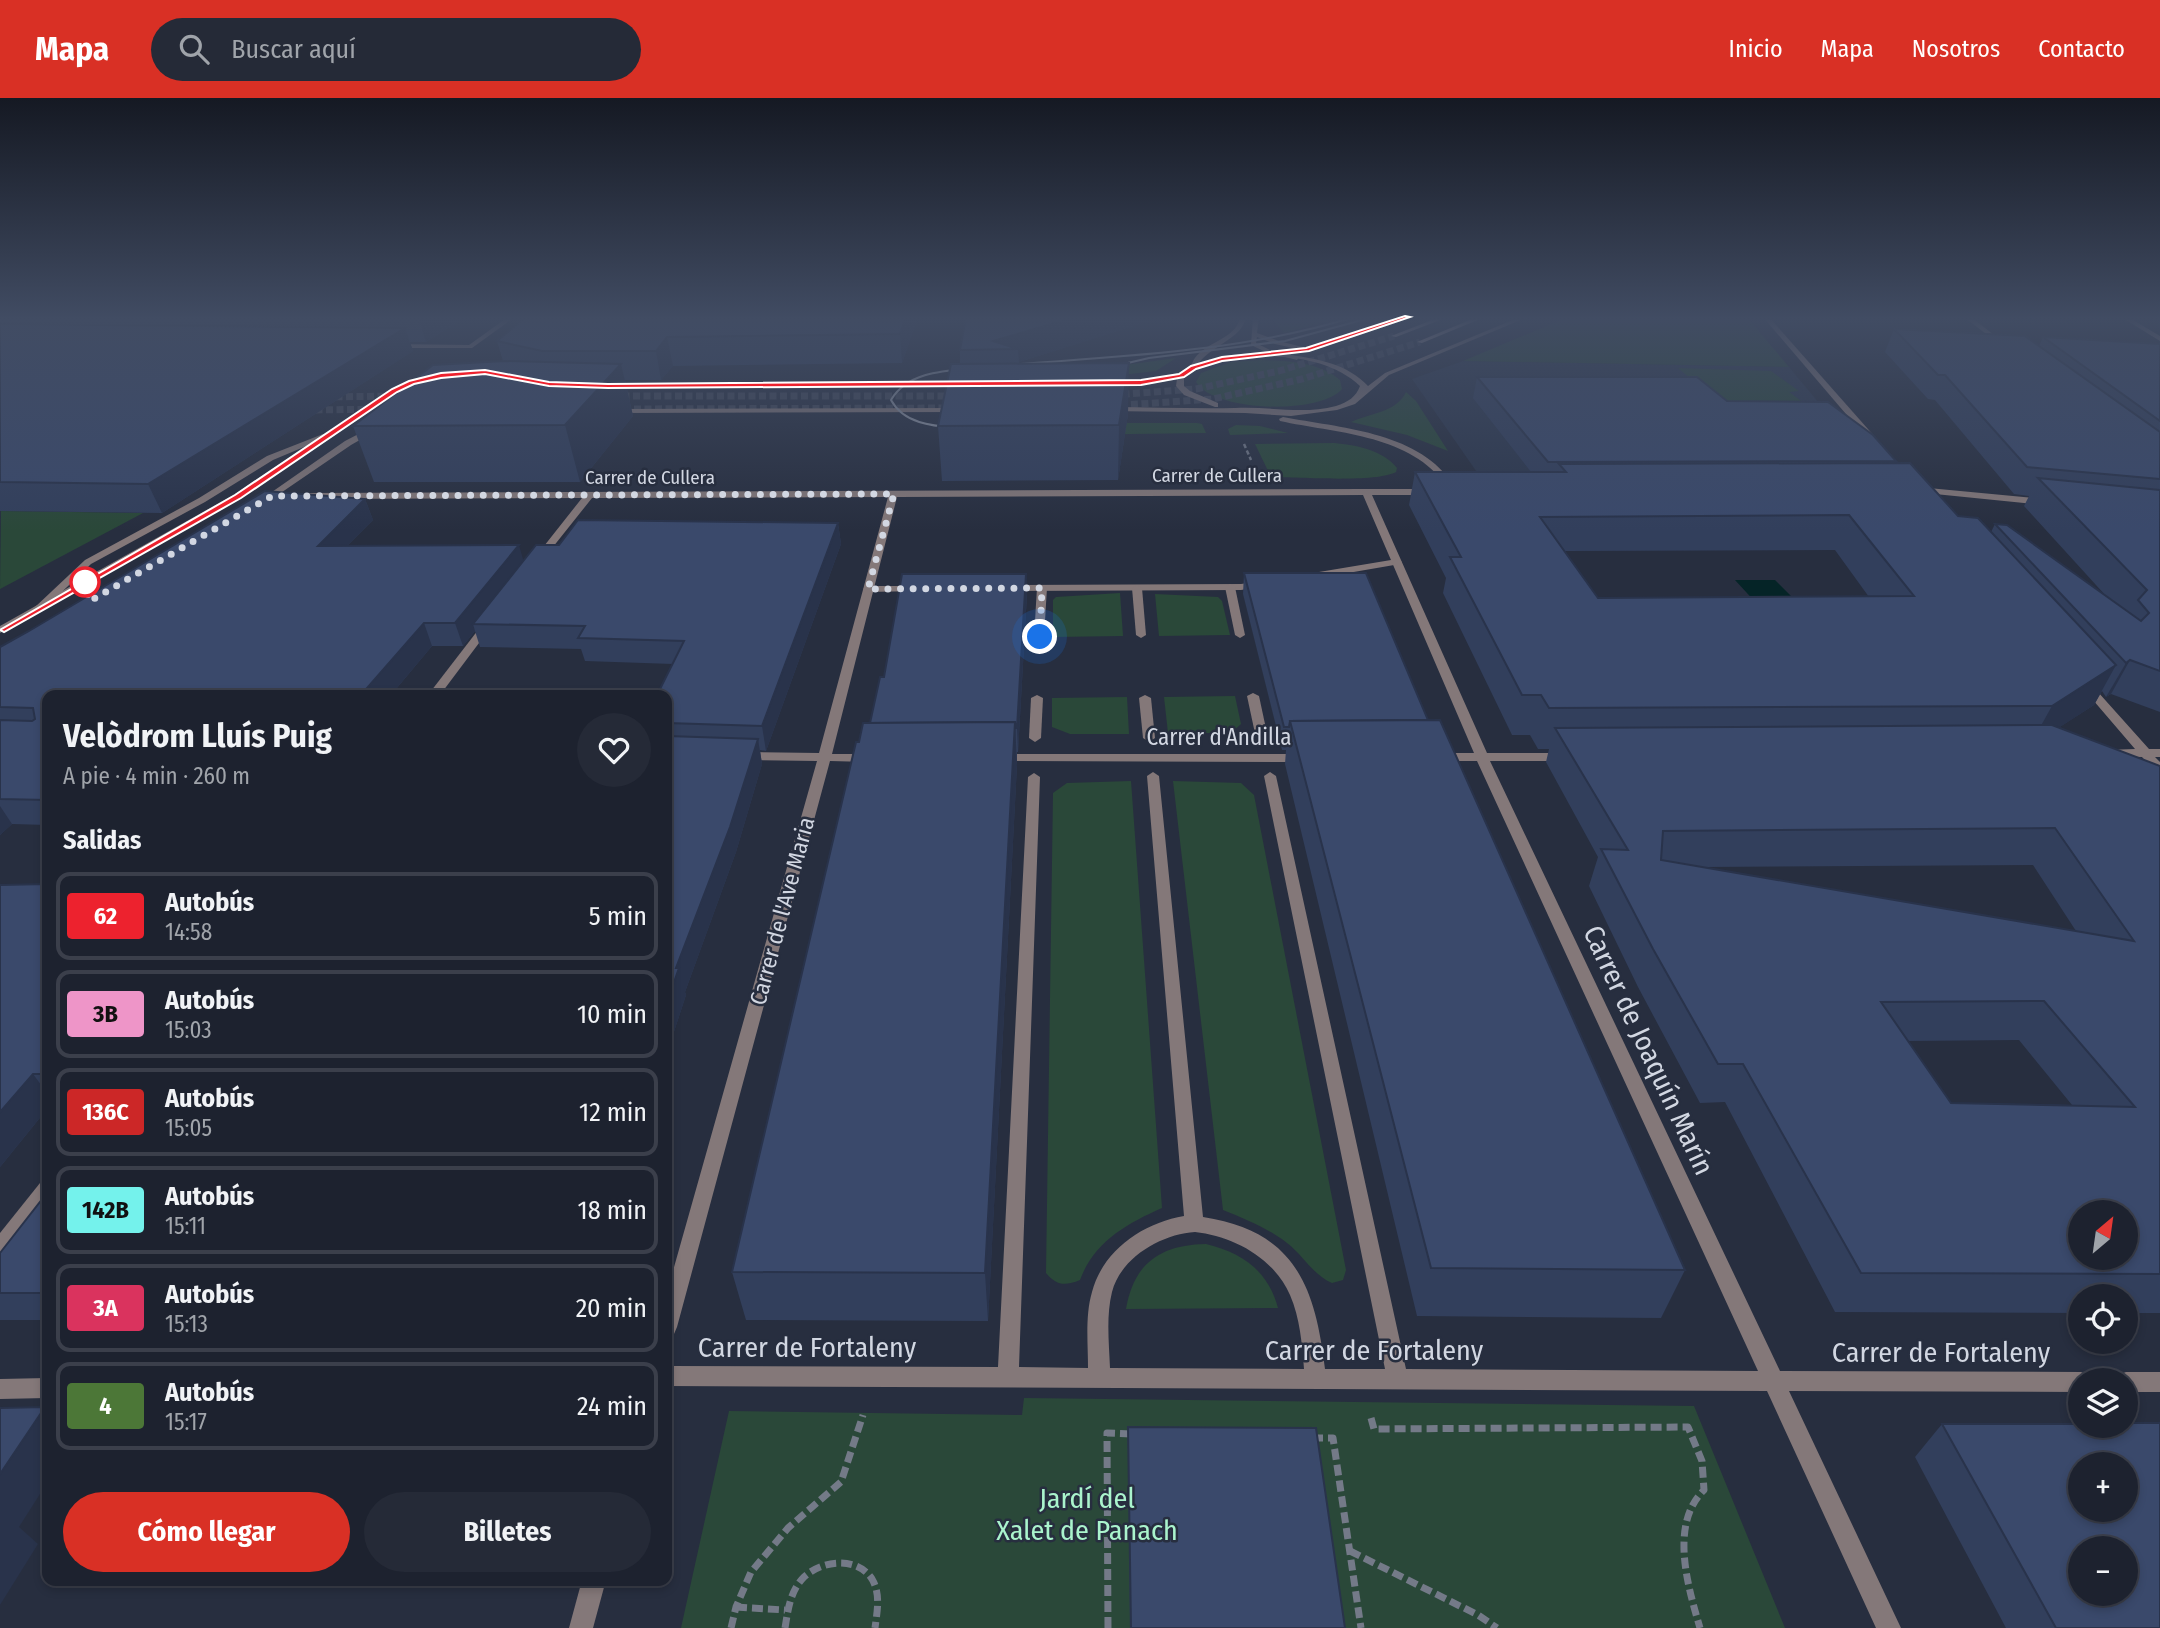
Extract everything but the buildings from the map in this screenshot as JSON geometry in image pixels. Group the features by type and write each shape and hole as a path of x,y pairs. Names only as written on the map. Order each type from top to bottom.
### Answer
{"street":[{"path":"0,630 238,496 326,436 390,400 401,388"},
{"path":"1182,388 1220,407 1371,437 1411,451 1440,468 1447,481 1442,492"},
{"path":"1362,394 1363,388"},
{"path":"1254,413 1316,412 1337,408 1369,388"},
{"path":"1828,388 1881,449"},
{"path":"604,411 973,410"},
{"path":"1099,410 1244,411"},
{"path":"250,509 348,443 390,423"},
{"path":"39,608 76,570 88,562 223,488 270,458 326,436"},
{"path":"1908,480 1926,500"},
{"path":"1903,490 2052,503"},
{"name":"Carrer de Joaquín Marín","path":"1366,492 1482,757 1889,1628"},
{"name":"Carrer de Cullera","path":"272,496 1454,492"},
{"name":"Carrer de l'Ave Maria","path":"672,1309 894,494"},
{"path":"527,574 589,495"},
{"path":"1307,576 1396,562"},
{"path":"1002,589 1230,587 1268,583"},
{"path":"1230,587 1240,635"},
{"path":"1040,637 1042,588"},
{"path":"1137,588 1141,635"},
{"path":"868,589 923,589"},
{"path":"438,690 493,618"},
{"path":"2081,680 2160,769"},
{"path":"1253,696 1262,738"},
{"path":"1035,738 1037,698"},
{"path":"1145,698 1149,738"},
{"path":"2091,754 2160,753"},
{"path":"732,756 878,758"},
{"path":"1427,757 1581,757"},
{"name":"Carrer d'Andilla","path":"982,758 1320,758"},
{"path":"1153,776 1194,1224"},
{"path":"1270,776 1398,1380"},
{"path":"1008,1377 1034,777"},
{"path":"0,1248 42,1194"},
{"path":"1100,1378 1100,1306 1105,1283 1121,1258 1141,1242 1165,1229 1194,1224 1225,1231 1254,1245 1281,1264 1307,1308 1316,1380"},
{"name":"Carrer de Fortaleny","path":"672,1376 2068,1382"},
{"path":"2138,1382 2160,1382"},
{"path":"0,1389 42,1388"},
{"path":"581,1628 592,1586"}],"path":[{"path":"731,1628 736,1607 751,1572 788,1528 841,1482 864,1412 871,1377"},
{"path":"1364,1379 1374,1429 1688,1427 1702,1461 1704,1490 1690,1506 1684,1534 1690,1585 1700,1628"},
{"path":"1108,1628 1107,1433 1147,1434"},
{"path":"1306,1438 1333,1438 1360,1628"},
{"path":"1350,1551 1478,1615 1497,1628"},
{"path":"785,1628 785,1610 790,1594 812,1569 825,1563 854,1565 866,1571 874,1582 879,1613 875,1628"},
{"path":"736,1607 785,1610"}],"shaded area":[{"path":"1419,388 1807,388 1874,469 1481,478"},
{"path":"1735,580 1775,580 1799,604 1758,605"}],"green space":[{"path":"1203,388 1342,389 1330,397 1312,403 1291,406 1244,404"},
{"path":"1702,388 1795,388 1799,391 1789,392 1826,419 1739,419"},
{"path":"1406,392 1416,401 1448,451 1407,435 1351,422 1389,408 1402,399"},
{"path":"1060,423 1197,423 1202,424 1206,433 1058,435"},
{"path":"1236,425 1260,426 1288,433 1230,435 1228,429"},
{"path":"1334,443 1377,453 1397,468 1396,472 1354,478 1271,477 1255,444"},
{"path":"1,511 143,513 0,589"},
{"path":"1120,593 1123,636 1053,637 1053,600 1056,597"},
{"path":"1155,594 1218,597 1222,601 1230,635 1159,636"},
{"path":"1235,696 1241,724 1232,732 1168,733 1164,697"},
{"path":"1127,697 1129,734 1070,734 1052,727 1052,698"},
{"path":"1131,781 1162,1208 1113,1236 1094,1255 1080,1280 1062,1284 1046,1273 1053,793 1067,783"},
{"path":"1173,781 1241,783 1254,795 1346,1270 1343,1280 1332,1283 1325,1280 1280,1238 1223,1210"},
{"path":"1206,1244 1242,1258 1261,1274 1274,1295 1278,1308 1126,1309 1135,1280 1152,1260 1175,1248"},
{"name":"Jardí del Xalet de Panach","path":"1024,1398 1694,1406 1785,1628 681,1628 729,1411 1022,1415"}],"tunnel":[{"path":"1112,395 1199,388"},
{"path":"1110,406 1213,399 1260,388"},
{"path":"325,397 399,396"},
{"path":"612,396 963,396"},
{"path":"613,409 961,408"},
{"path":"305,410 394,409"}],"tram line":[{"path":"901,388 891,400 903,414 929,425 957,428"}],"bus line":[{"name":"62","path":"0,630 265,480 399,388"}],"route":[{"path":"85,582 90,601 272,496 894,494 868,589 1042,588 1040,637"}]}
